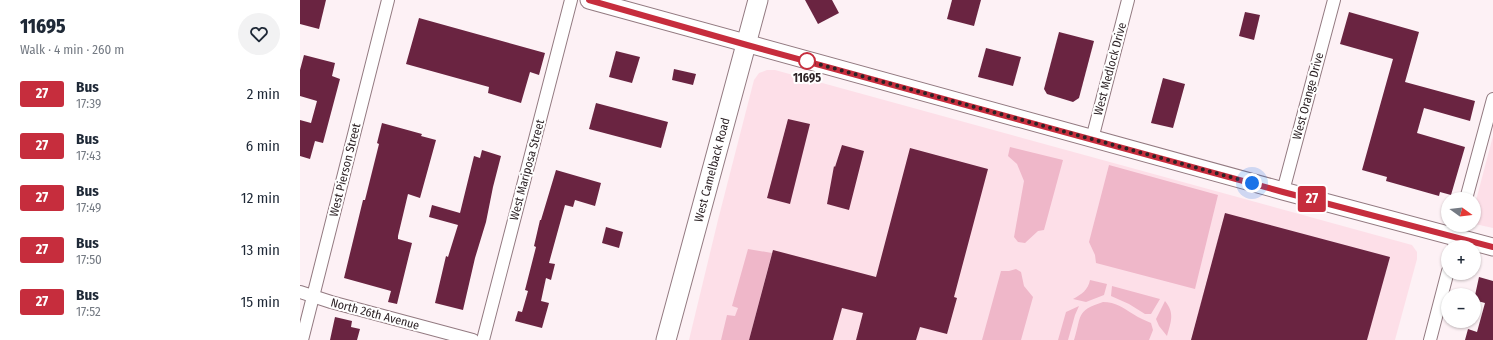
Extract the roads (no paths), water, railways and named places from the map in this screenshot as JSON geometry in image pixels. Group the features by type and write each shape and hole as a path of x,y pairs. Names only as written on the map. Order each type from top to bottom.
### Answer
{"main road":[{"path":"589,0 747,45 1092,138 1283,192 1457,236 1493,247"},
{"name":"West Camelback Road","path":"666,340 758,0"}],"street":[{"name":"West Pierson Street","path":"302,340 388,0"},
{"name":"West Mariposa Street","path":"483,340 572,0"},
{"name":"West Medlock Drive","path":"1092,138 1128,0"},
{"name":"West Orange Drive","path":"1283,192 1334,0"},
{"path":"1468,192 1493,99"},
{"path":"1430,340 1446,280"},
{"name":"North 26th Avenue","path":"300,292 473,340"}],"place":[{"name":"11695","path":"807,61"}]}
